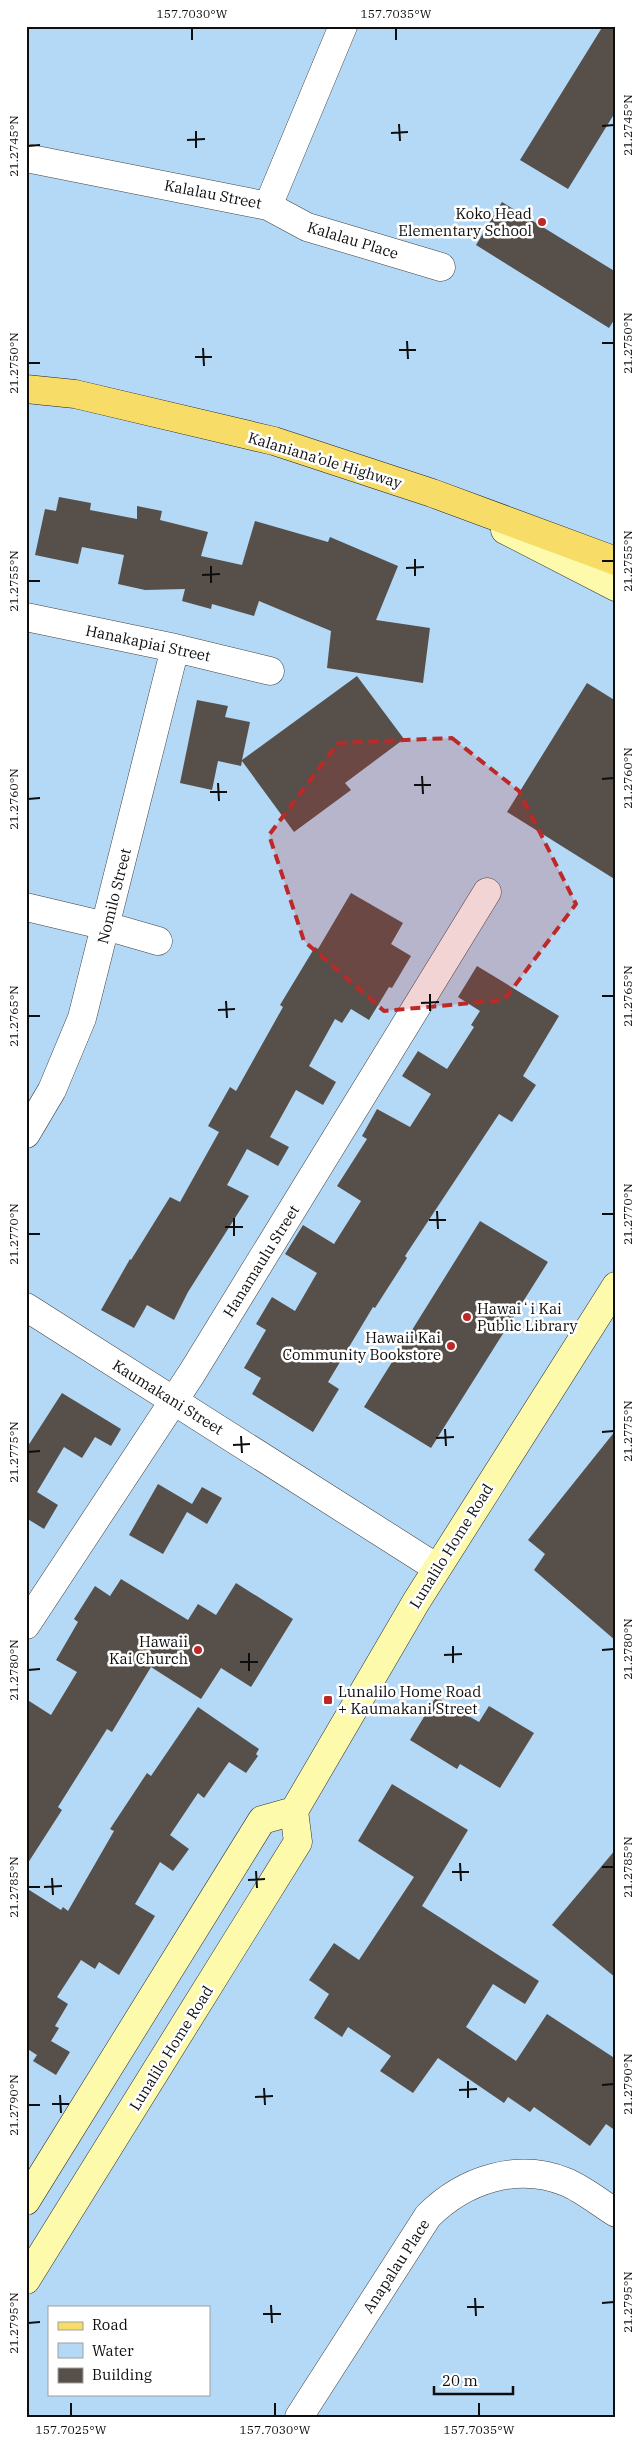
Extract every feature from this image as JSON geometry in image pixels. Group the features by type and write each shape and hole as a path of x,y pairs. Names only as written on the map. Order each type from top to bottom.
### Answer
{"main road":[{"name":"Kalaniana’ole Highway","path":"26,389 75,394 274,441 432,493 616,562"},
{"path":"432,493 616,587"},
{"name":"Lunalilo Home Road","path":"26,2280 298,1842 294,1811 437,1568 616,1286"},
{"path":"26,2201 262,1820 294,1811"}],"street":[{"name":"Kalalau Street","path":"26,158 268,206 343,26"},
{"name":"Kalalau Place","path":"268,206 308,227 441,267"},
{"name":"Hanakapiai Street","path":"26,617 175,648 270,671"},
{"name":"Nomilo Street","path":"26,1134 52,1090 69,1055 93,980 175,648"},
{"name":"Hanamaulu Street","path":"26,1625 173,1402 487,892"},
{"path":"26,907 106,926 158,941"},
{"name":"Kaumakani Street","path":"26,1307 173,1402 286,1470 437,1568"},
{"name":"Anapalau Place","path":"299,2417 428,2216 452,2195 472,2184 493,2178 514,2174 536,2175 568,2183 616,2212"}],"highlighted area":[{"path":"452,738 519,791 576,904 504,1000 384,1011 304,941 269,835 338,743"}],"water":[{"path":"26,26 616,26 616,2417 26,2417"}],"building":[{"path":"603,26 616,26 616,111 568,189 520,160"},
{"path":"502,202 616,272 616,317 609,328 476,245"},
{"path":"59,497 91,503 90,510 137,519 137,506 162,511 160,520 208,532 201,556 242,565 255,521 328,542 330,537 398,566 376,620 430,628 423,683 327,668 331,631 259,601 254,616 212,604 211,609 182,601 185,589 145,590 118,584 124,555 82,547 78,564 35,555 45,509 56,511"},
{"path":"357,676 404,739 345,783 351,790 294,832 242,761 241,766 218,761 212,790 180,783 197,700 228,706 225,717 250,722 242,760"},
{"path":"587,683 616,701 616,880 507,812"},
{"path":"351,893 403,923 391,944 411,956 392,988 389,987 369,1020 351,1009 342,1023 335,1019 309,1066 336,1082 323,1105 296,1090 270,1137 289,1147 278,1166 247,1149 227,1185 249,1196 188,1292 174,1320 147,1305 134,1328 101,1310 130,1259 170,1197 180,1202 219,1132 208,1126 230,1087 236,1091 283,1007 280,1005 315,947 318,949"},
{"path":"477,966 559,1016 523,1076 536,1085 512,1122 499,1114 405,1256 407,1258 375,1308 373,1307 328,1382 339,1389 313,1432 252,1394 261,1378 244,1368 266,1330 256,1324 272,1297 295,1311 317,1273 285,1254 303,1225 334,1244 361,1201 337,1186 367,1139 362,1136 377,1109 410,1127 431,1094 402,1076 418,1051 447,1069 474,1027 471,1025 480,1011 458,997"},
{"name":"Hawaiʻi Kai Public Library","path":"480,1221 548,1262 431,1448 364,1407"},
{"path":"62,1393 121,1429 111,1446 95,1437 82,1458 64,1447 37,1492 58,1505 44,1529 26,1518 26,1449"},
{"path":"616,1430 616,1641 534,1570 545,1554 528,1540"},
{"path":"158,1484 192,1504 202,1487 222,1498 207,1524 187,1512 163,1554 129,1535"},
{"path":"121,1579 188,1620 198,1604 216,1615 236,1583 293,1619 251,1687 221,1668 201,1699 151,1667 112,1732 107,1729 58,1807 62,1810 26,1866 26,1699 51,1715 77,1672 56,1660 78,1622 74,1619 95,1586 110,1596"},
{"path":"436,1697 479,1722 489,1706 534,1733 500,1788 460,1764 457,1769 410,1740"},
{"path":"198,1707 259,1749 256,1754 258,1756 246,1773 229,1762 204,1798 198,1793 170,1835 189,1849 173,1871 160,1862 135,1904 155,1916 119,1975 99,1962 95,1969 81,1960 57,1997 68,2004 55,2026 59,2028 51,2041 70,2052 56,2075 33,2061 37,2055 26,2048 26,1888 61,1910 63,1907 68,1911 114,1831 110,1829 147,1773 151,1776"},
{"path":"392,1784 468,1830 422,1906 539,1981 525,2004 493,1984 466,2027 516,2061 547,2014 616,2059 616,2131 606,2124 590,2146 534,2107 530,2112 508,2097 504,2103 438,2058 413,2093 380,2071 391,2056 348,2027 342,2037 314,2018 329,1994 309,1980 334,1943 359,1960 414,1877 358,1841"},
{"path":"616,1849 616,1978 552,1925"}],"place":[{"name":"Koko Head Elementary School","path":"542,222"},
{"name":"Hawaiʻi Kai Public Library","path":"467,1317"},
{"name":"Hawaii Kai Community Bookstore","path":"451,1346"},
{"name":"Hawaii Kai Church","path":"198,1650"},
{"name":"Lunalilo Home Road + Kaumakani Street","path":"328,1700"}]}
